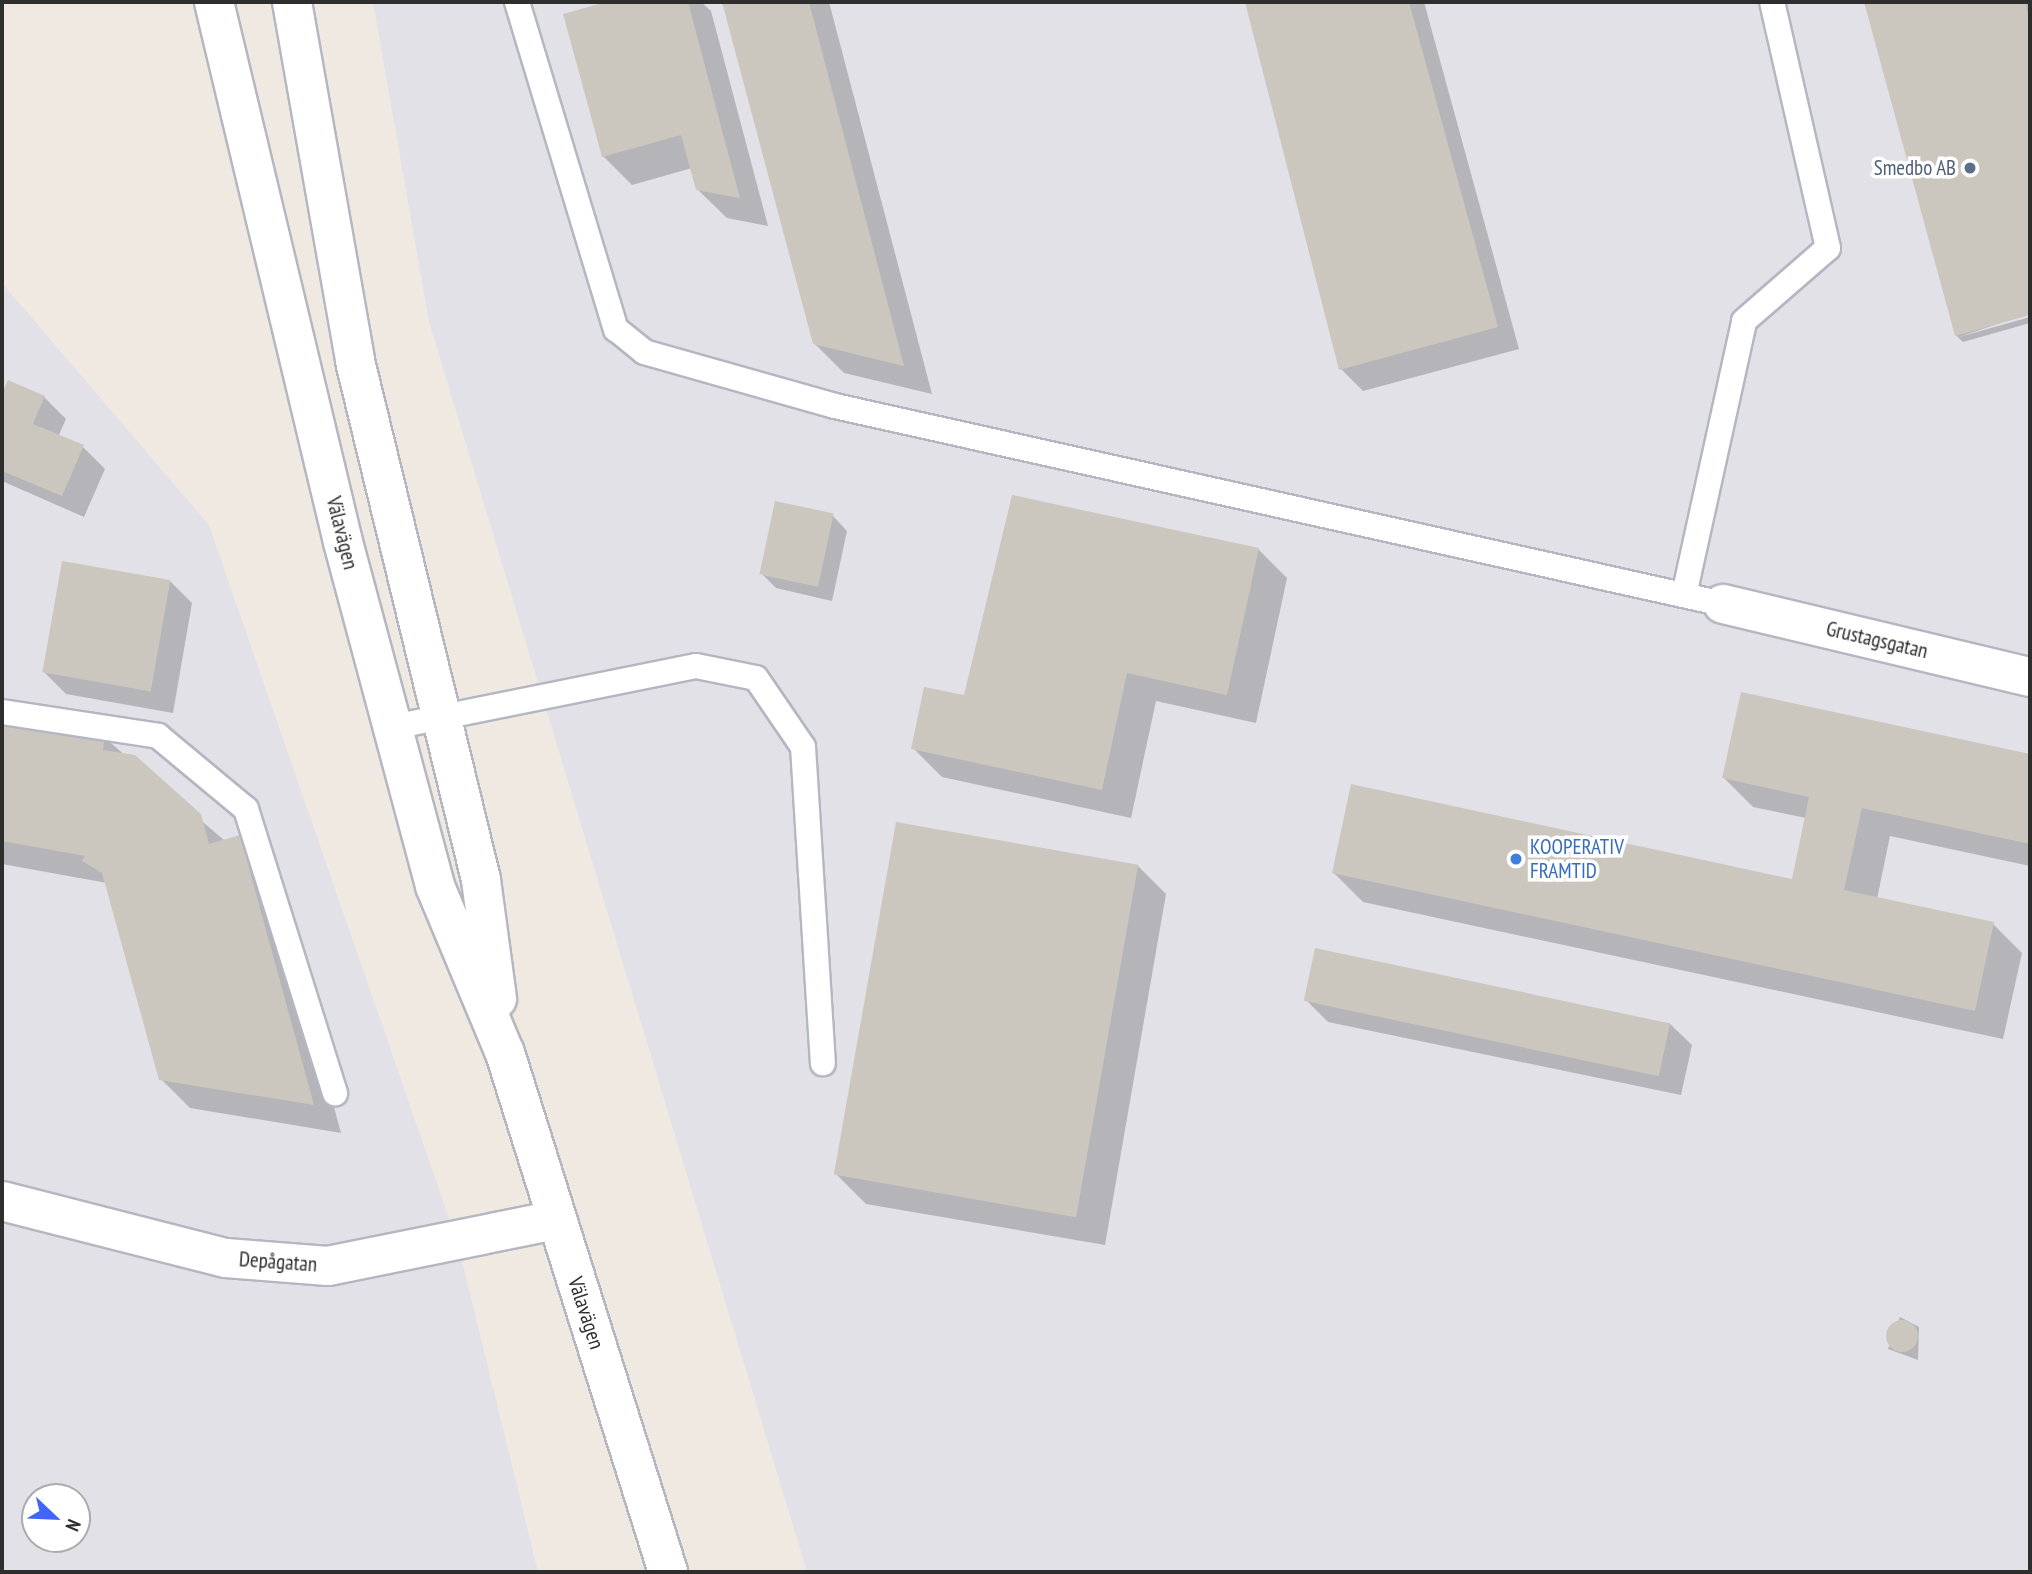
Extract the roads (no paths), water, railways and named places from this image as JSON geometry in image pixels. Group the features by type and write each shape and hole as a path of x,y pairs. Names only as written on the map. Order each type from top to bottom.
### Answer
{"main road":[{"name":"Välavägen","path":"214,2 393,727 435,886 505,1053 668,1572"},
{"name":"Välavägen","path":"292,2 355,361 481,880 505,1053"},
{"name":"Grustagsgatan","path":"1723,604 2030,677"},
{"name":"Depågatan","path":"2,1201 226,1258 328,1266 556,1220"}],"lane":[{"path":"517,2 616,329 644,352 835,406 1723,604"},
{"path":"1684,595 1744,321 1828,248 1772,2"},
{"path":"393,727 696,667 756,678 803,747 823,1063"},
{"path":"2,712 158,736 246,809 335,1093"}],"place":[{"name":"Smedbo AB","path":"1970,168"},
{"name":"KOOPERATIV FRAMTID","path":"1516,859"}]}
